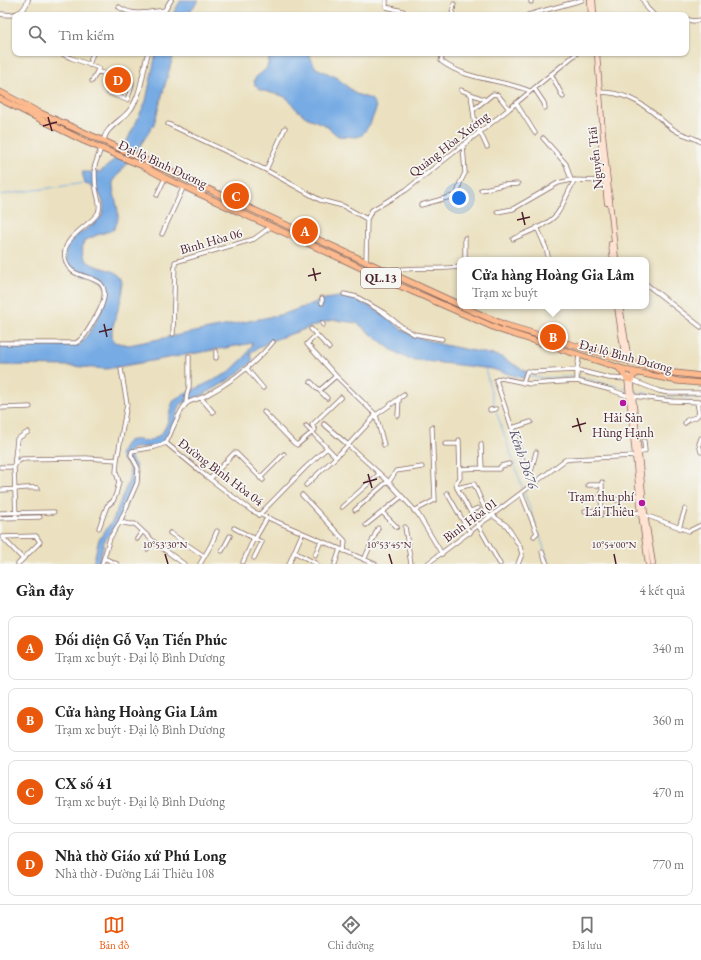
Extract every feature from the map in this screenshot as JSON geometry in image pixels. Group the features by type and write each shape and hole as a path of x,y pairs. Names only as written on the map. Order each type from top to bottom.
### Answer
{"highway":[{"name":"Đại lộ Bình Dương","path":"0,92 38,112 106,142 144,163 165,178 382,278 500,330 628,371 701,384"},
{"name":"Đại lộ Bình Dương","path":"0,99 103,149 144,163 208,190 457,304"},
{"path":"206,196 208,190"},
{"path":"263,223 266,216"},
{"path":"382,278 385,272"},
{"name":"Đại lộ Bình Dương","path":"468,309 505,325 658,370 701,376"},
{"path":"627,360 628,371"},
{"path":"619,368 629,379 638,373"}],"main road":[{"path":"590,0 591,12"},
{"path":"593,0 594,12"},
{"name":"Nguyễn Trãi","path":"594,56 613,257"},
{"name":"Nguyễn Trãi","path":"597,56 604,181 616,257"},
{"path":"618,309 627,360"},
{"path":"620,309 627,360"},
{"path":"628,371 638,455 648,564"},
{"path":"638,455 639,496 653,564"}],"street":[{"path":"20,12 26,7 28,0"},
{"path":"166,0 166,8"},
{"path":"164,12 171,0"},
{"path":"386,0 386,7 404,12"},
{"path":"539,12 582,0"},
{"path":"643,0 646,8 651,12"},
{"path":"453,12 454,4"},
{"path":"119,8 130,12"},
{"path":"142,12 166,8"},
{"path":"0,14 12,15"},
{"path":"689,20 701,20"},
{"path":"67,56 99,68 92,81"},
{"path":"89,64 92,56"},
{"path":"106,142 106,133 127,115 135,102 147,56"},
{"path":"442,56 441,61 448,66 477,78 517,86 530,92"},
{"name":"Quảng Hòa Xương","path":"367,219 372,210 406,190 573,56"},
{"path":"97,71 132,83 127,100 109,93"},
{"path":"551,74 563,97"},
{"path":"534,88 544,103 545,108"},
{"path":"461,90 486,100"},
{"path":"599,92 618,94 637,101 678,132 693,137 701,142"},
{"path":"471,94 475,125 487,147"},
{"path":"473,110 493,94 498,95 509,109"},
{"path":"516,103 535,133"},
{"path":"168,124 266,170 320,200 343,206 367,219 366,262"},
{"path":"266,170 285,128"},
{"path":"513,239 550,220 558,212 573,180 566,164 543,138"},
{"path":"421,205 457,195 460,183 465,173 463,145"},
{"path":"0,343 76,343 82,340 101,307 104,295 102,286 99,282 80,275 71,269 67,265 64,255 70,239 98,213 100,206 96,190 94,168 103,149"},
{"path":"156,195 165,178"},
{"path":"497,212 514,209 558,183 573,180 604,181"},
{"path":"481,190 502,185 518,184"},
{"path":"162,234 184,186"},
{"name":"Bình Hòa 06","path":"173,333 175,262 254,239 272,226"},
{"path":"537,227 548,256"},
{"path":"465,257 466,238"},
{"path":"385,272 398,269 449,269 457,268"},
{"path":"649,286 701,327"},
{"path":"344,294 357,297 414,334 442,339"},
{"path":"322,298 322,304"},
{"path":"311,329 328,348"},
{"path":"316,335 307,344 336,376 376,415 384,445"},
{"path":"186,403 201,398 239,375 247,369 272,342"},
{"path":"216,350 216,358"},
{"path":"102,564 110,538 120,522 137,483 138,468 131,455 131,452 156,447 166,443 178,416 186,403 189,387 189,356"},
{"path":"577,381 579,356"},
{"path":"99,528 107,506 113,502 119,482 116,472 117,460 127,404 121,369"},
{"path":"247,369 263,388"},
{"path":"523,383 527,371 577,370 609,378 629,379 659,391 669,393 701,393"},
{"path":"320,390 336,376"},
{"path":"532,485 503,406 496,380 501,378 523,383 537,384 577,381 631,396 671,401 699,402 699,414 696,417 687,420 685,423"},
{"path":"311,382 327,398"},
{"path":"306,485 348,445 376,415 404,395"},
{"path":"264,412 296,445 298,445 315,429 312,425 341,397"},
{"path":"201,398 213,412"},
{"path":"398,416 399,398"},
{"path":"0,408 30,407"},
{"path":"490,410 496,409"},
{"path":"512,428 531,422"},
{"path":"324,424 388,482 414,511 442,554"},
{"path":"306,426 336,457"},
{"path":"414,511 434,500 432,427"},
{"path":"16,516 14,467 16,439 28,432"},
{"path":"701,438 701,452"},
{"path":"638,455 645,451 644,441"},
{"path":"446,444 459,442 460,480 456,484 457,488 500,564"},
{"name":"Đường Bình Hòa 04","path":"166,443 252,511 374,564"},
{"path":"481,444 482,468"},
{"path":"259,515 305,467 327,448"},
{"path":"528,476 531,472 536,452"},
{"path":"210,479 234,453 236,453 261,479 284,454"},
{"name":"Bình Hòa 01","path":"427,564 565,460 638,455"},
{"path":"14,467 22,460 86,458 117,460"},
{"path":"460,469 499,469 501,466 509,464"},
{"path":"0,467 14,467"},
{"path":"355,510 388,482 396,471 422,467"},
{"path":"342,507 379,474"},
{"path":"457,488 474,484 491,516 507,526 520,547 522,554 518,564"},
{"path":"588,486 602,484 601,516"},
{"path":"0,490 38,488"},
{"path":"522,492 534,523 536,533 534,536"},
{"path":"447,493 470,533"},
{"path":"302,495 345,541 344,551"},
{"path":"593,498 618,500 622,496 639,496"},
{"path":"366,525 401,497"},
{"path":"471,511 478,508"},
{"path":"678,528 685,509"},
{"path":"585,511 601,510"},
{"path":"608,511 643,514 689,531 701,525"},
{"path":"0,518 54,512"},
{"path":"382,512 397,527"},
{"path":"0,514 40,517"},
{"path":"243,562 267,518"},
{"path":"120,522 134,524 154,542 184,564"},
{"path":"530,526 534,523"},
{"path":"406,527 411,564"},
{"path":"234,528 262,542 254,558"},
{"path":"360,564 378,528"},
{"path":"200,564 217,531"},
{"path":"137,539 142,532"},
{"path":"170,533 204,556"},
{"path":"289,564 302,534"},
{"path":"1,536 23,559"},
{"path":"1,536 36,536 40,542 18,564"},
{"path":"222,551 230,536"},
{"path":"315,555 321,541"},
{"path":"148,549 154,542"},
{"path":"335,564 340,549"},
{"path":"294,552 317,564"},
{"path":"542,552 547,564"},
{"path":"104,558 117,564"}],"water":[{"path":"181,0 199,0 189,12 174,12"},
{"path":"155,56 173,56 154,124 138,149 113,182 118,212 116,224 113,230 84,241 83,251 85,259 90,263 119,274 123,279 124,283 122,296 112,330 114,342 129,345 284,314 325,299 345,296 356,299 384,314 401,329 414,336 444,345 499,356 527,372 525,379 492,369 408,359 392,350 357,323 335,320 328,321 268,342 250,353 253,361 237,374 201,396 181,404 169,434 161,443 155,446 130,450 129,455 136,466 136,482 118,522 104,542 99,564 93,564 99,539 113,520 129,480 130,471 128,465 122,460 120,455 123,447 131,440 150,440 161,434 167,424 172,404 175,399 228,373 245,357 253,343 106,369 71,366 0,365 0,345 79,345 92,328 104,306 107,292 106,288 101,280 82,275 72,269 67,264 66,259 66,251 69,243 74,237 94,224 103,213 104,206 101,197 95,188 85,184 82,172 100,172 111,163 125,145 146,101"},
{"path":"269,56 310,56 316,68 336,77 356,94 371,99 375,104 376,109 370,124 362,135 357,137 338,136 325,125 306,117 283,96 260,90 255,85 254,80 266,69"}],"waterway":[{"path":"0,195 85,183"},
{"name":"Kênh D676","path":"485,368 495,407"},
{"path":"526,375 540,378 575,377"},
{"path":"578,377 627,389"},
{"path":"634,391 662,397 701,398"},
{"name":"Kênh D676","path":"496,411 523,489"},
{"name":"Kênh D676","path":"524,492 536,525"},
{"name":"Kênh D676","path":"539,533 549,564"}],"place":[{"name":"Nhà thờ Giáo xứ Phú Long","path":"118,80"},
{"name":"CX số 41","path":"236,196"},
{"name":"Đối diện Gỗ Vạn Tiến Phúc","path":"305,231"},
{"name":"Cửa hàng Hoàng Gia Lâm","path":"553,337"},
{"name":"Hải Sản Hùng Hạnh","path":"623,403"},
{"name":"Trạm thu phí Lái Thiêu","path":"642,503"}]}
